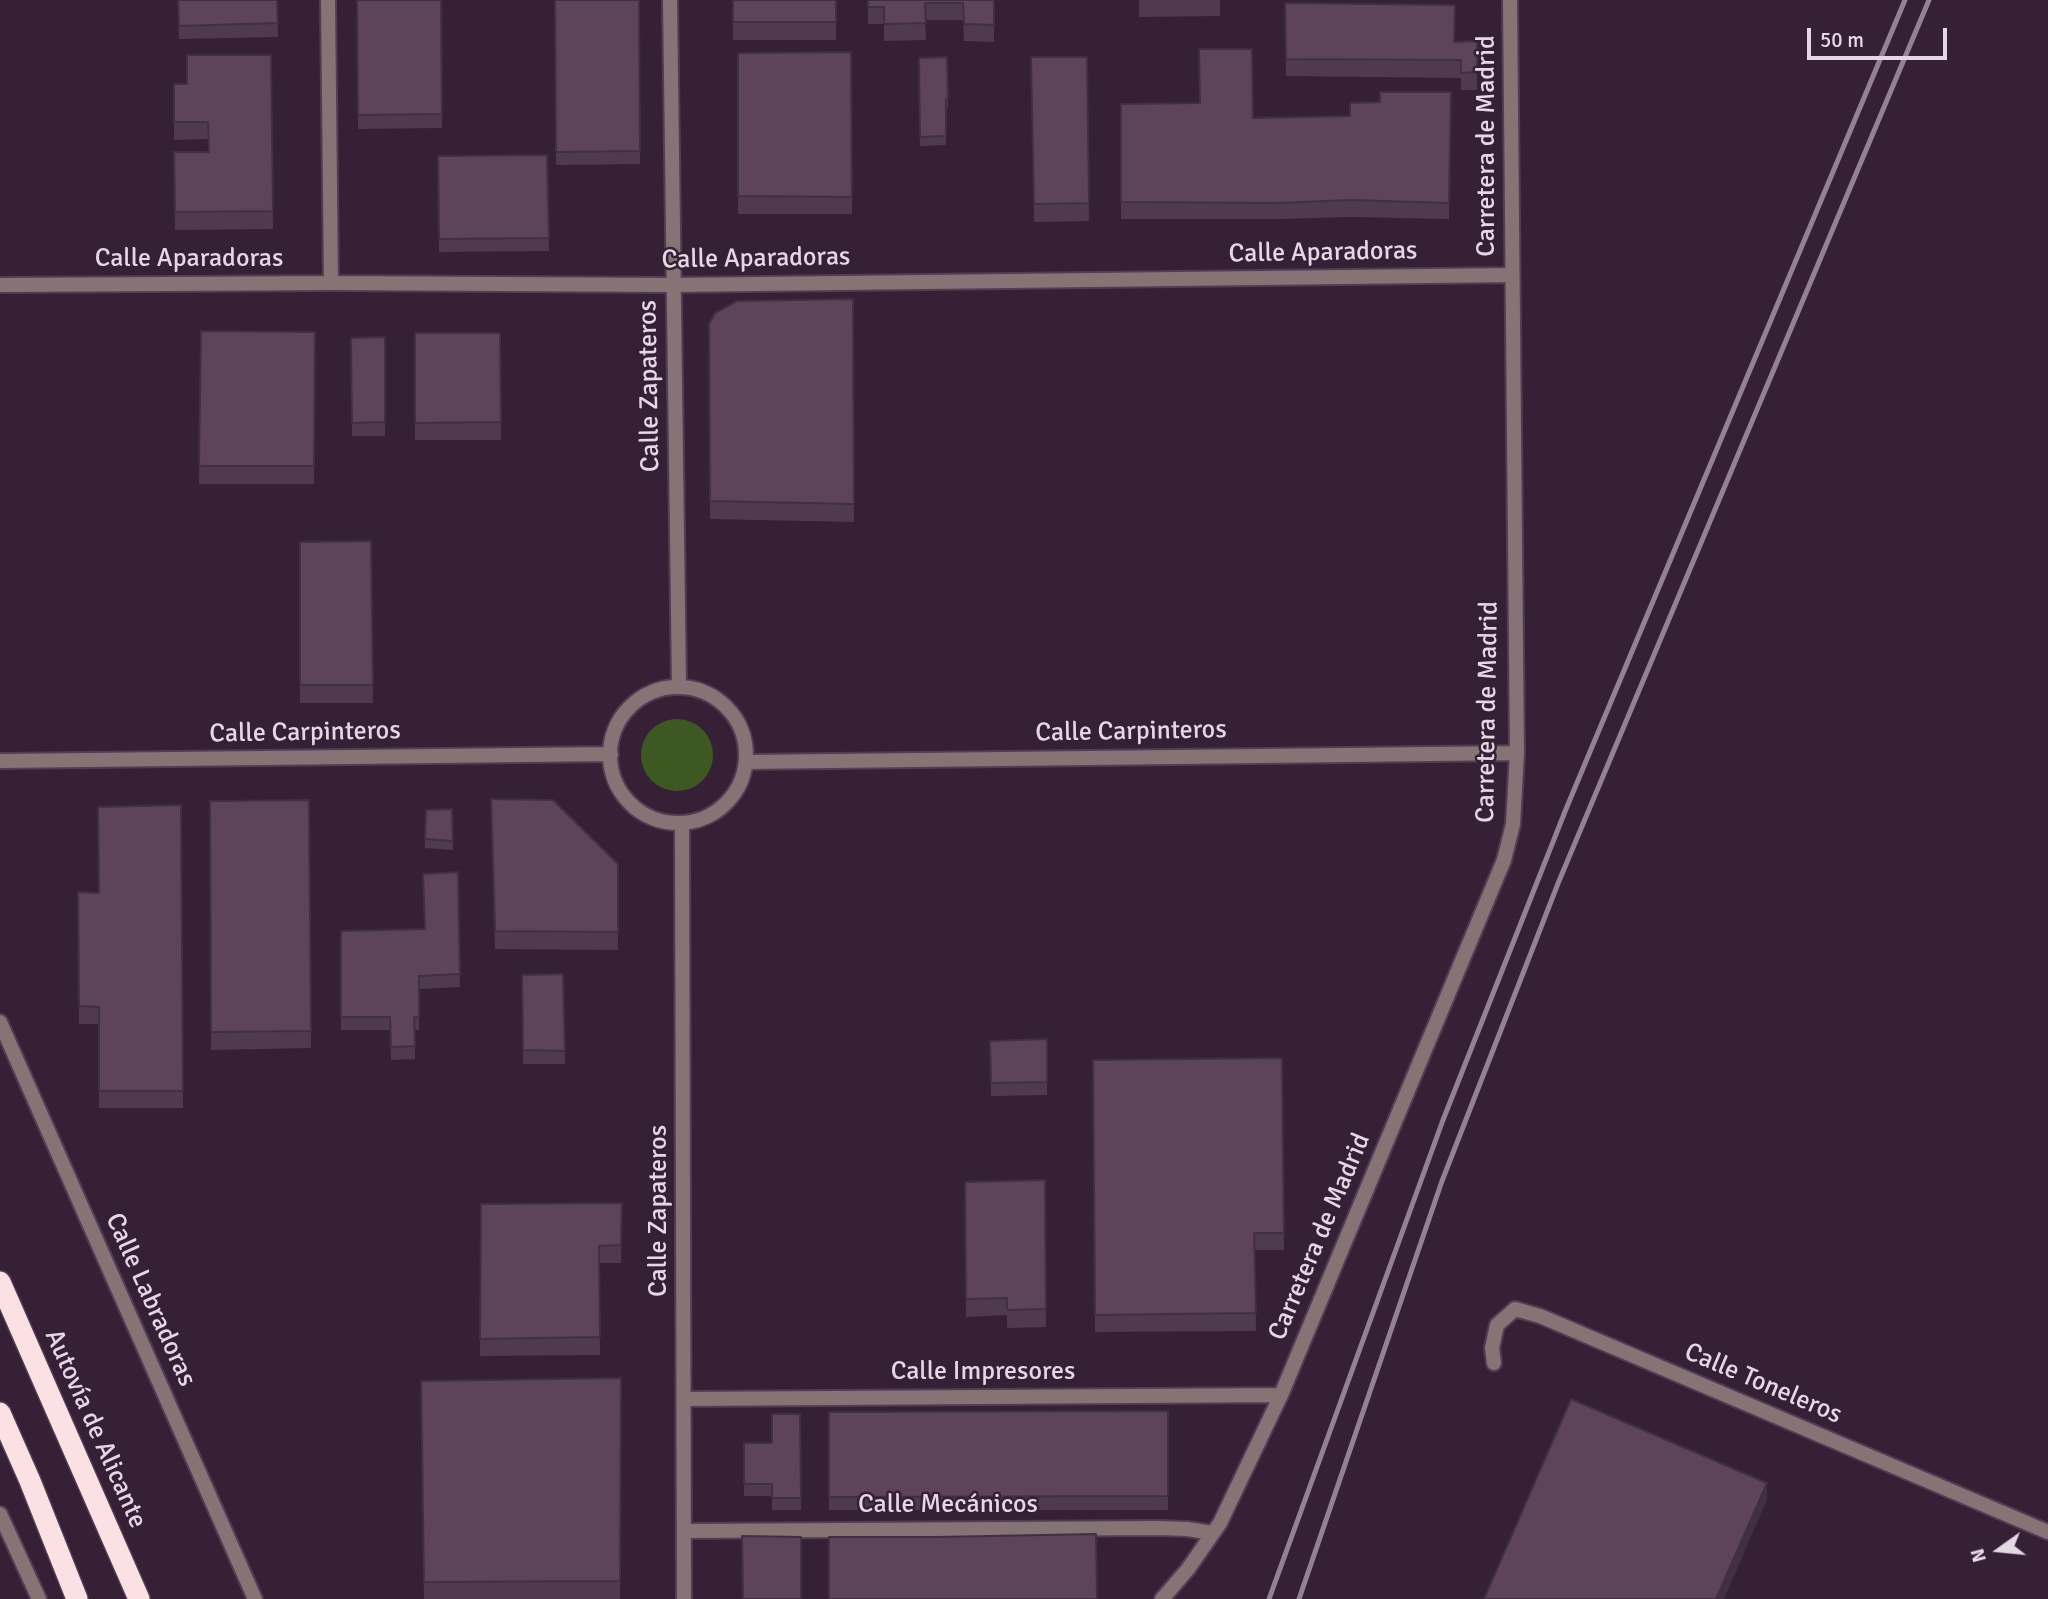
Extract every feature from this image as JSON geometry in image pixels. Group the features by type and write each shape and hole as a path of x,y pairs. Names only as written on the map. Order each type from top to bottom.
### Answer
{"highway":[{"name":"Autovía de Alicante","path":"0,1282 139,1599"},
{"path":"0,1413 77,1599"}],"street":[{"path":"328,0 331,283"},
{"name":"Calle Zapateros","path":"670,0 679,687"},
{"name":"Carretera de Madrid","path":"1163,1599 1220,1523 1281,1395 1504,860 1513,824 1517,752 1510,0"},
{"name":"Calle Aparadoras","path":"0,285 673,285 1513,275"},
{"path":"679,687 701,691 721,702 736,719 744,740 746,762 741,781 732,798 718,811 701,820 682,824 659,821 638,811 622,794 612,774 611,754 615,730 625,713 640,698 658,690 679,687"},
{"name":"Calle Carpinteros","path":"746,762 1517,752"},
{"name":"Calle Carpinteros","path":"0,761 611,754"},
{"name":"Calle Zapateros","path":"682,824 684,1599"},
{"name":"Calle Labradoras","path":"0,1022 255,1599"},
{"name":"Calle Toneleros","path":"1493,1363 1492,1348 1497,1325 1516,1309 1540,1315 2048,1532"},
{"name":"Calle Impresores","path":"684,1399 1281,1395"},
{"path":"0,1514 38,1599"},
{"name":"Calle Mecánicos","path":"684,1531 1159,1528 1213,1533"}],"green space":[{"path":"684,719 703,729 711,741 711,769 703,781 691,789 670,791 651,781 643,769 641,748 651,729 663,721"}],"building":[{"path":"178,0 277,0 278,23 179,26"},
{"path":"357,0 441,0 442,114 358,115"},
{"path":"555,0 639,0 640,151 556,152"},
{"path":"733,0 836,0 836,22 733,22"},
{"path":"868,0 994,0 994,25 964,24 963,3 925,3 926,23 884,24 884,7 868,7"},
{"path":"1285,3 1455,5 1454,42 1477,41 1477,72 1461,73 1461,60 1286,59"},
{"path":"1199,49 1252,49 1253,118 1350,116 1350,103 1380,102 1380,92 1451,92 1449,203 1351,200 1279,203 1121,202 1121,104 1200,103"},
{"path":"851,52 852,197 738,196 738,53"},
{"path":"187,55 271,55 273,211 175,212 174,152 209,152 208,122 174,122 174,84 187,84"},
{"path":"947,57 946,136 920,137 919,58"},
{"path":"1031,57 1087,57 1089,203 1034,204"},
{"path":"547,155 549,238 439,239 438,156"},
{"path":"853,299 854,504 710,501 709,324 715,313 737,301"},
{"path":"201,331 315,332 314,466 199,466"},
{"path":"415,333 500,333 501,422 415,423"},
{"path":"385,337 385,422 352,423 351,338"},
{"path":"371,541 373,685 300,685 300,542"},
{"path":"491,799 553,800 618,864 618,932 495,931"},
{"path":"309,800 311,1031 211,1032 210,801"},
{"path":"181,805 183,1091 99,1091 99,1007 79,1006 78,892 99,893 98,807"},
{"path":"452,809 453,841 425,839 426,810"},
{"path":"458,872 460,974 419,976 419,1017 414,1017 415,1046 391,1047 390,1017 341,1017 341,931 425,929 423,874"},
{"path":"563,974 565,1051 523,1050 522,975"},
{"path":"1047,1039 1047,1082 991,1083 990,1041"},
{"path":"1282,1058 1284,1233 1254,1233 1256,1313 1095,1315 1093,1060"},
{"path":"1045,1180 1046,1309 1007,1310 1007,1298 966,1299 965,1182"},
{"path":"622,1203 621,1245 599,1246 600,1337 480,1339 481,1204"},
{"path":"621,1378 620,1581 424,1582 421,1381"},
{"path":"1571,1399 1767,1483 1716,1599 1484,1599"},
{"path":"1168,1411 1168,1496 829,1497 829,1412"},
{"path":"772,1414 800,1414 801,1498 772,1498 772,1484 744,1484 744,1443 772,1443"},
{"path":"1096,1534 1097,1599 829,1599 829,1537"},
{"path":"742,1536 801,1537 801,1599 743,1599"}],"railway":[{"path":"1269,1599 1443,1120 1566,809 1905,0"},
{"path":"1299,1599 1442,1181 1559,881 1929,0"}]}
